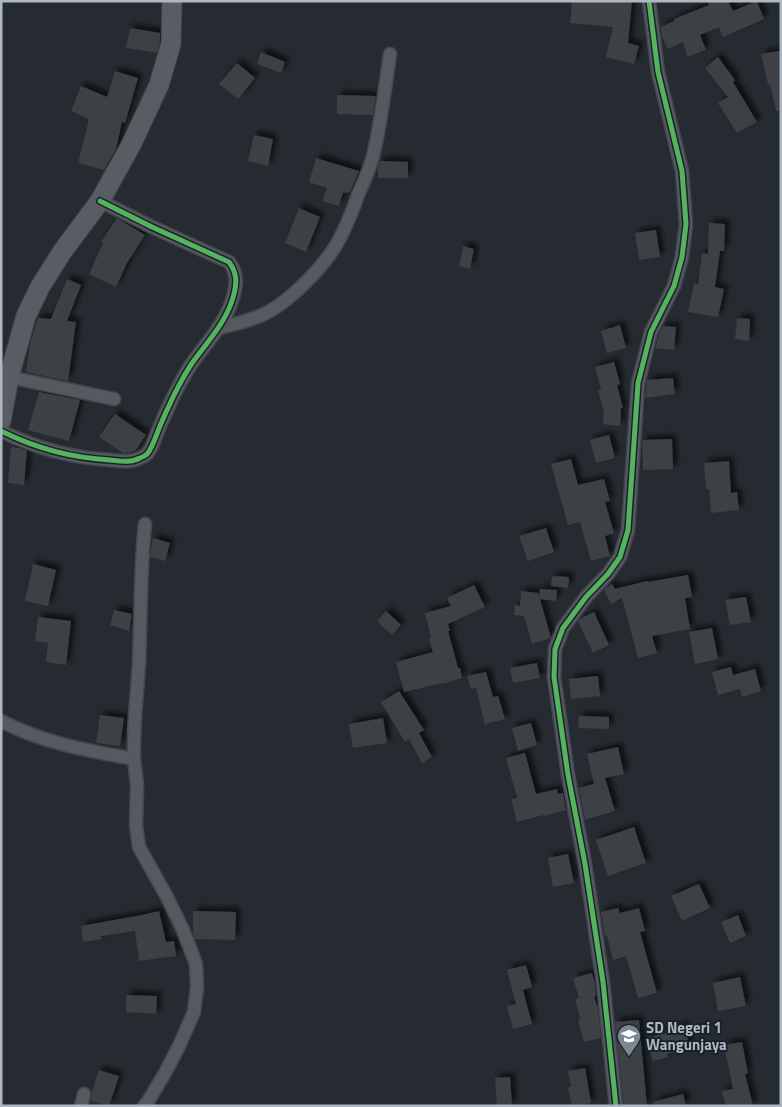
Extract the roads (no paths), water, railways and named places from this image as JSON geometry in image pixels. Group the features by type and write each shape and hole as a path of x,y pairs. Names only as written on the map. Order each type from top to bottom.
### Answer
{"main road":[{"path":"1,421 9,377 26,316 40,287 62,252 100,201 132,143 159,85 171,44 172,1"}],"street":[{"path":"616,1106 603,982 586,864 568,775 554,677 555,649 563,628 586,597 608,574 620,557 623,548 628,530 638,383 651,332 674,286 682,257 686,224 682,170 658,72 649,1"},
{"path":"218,328 238,324 264,314 286,300 306,283 339,239 352,212 372,159 380,123 390,54"},
{"path":"1,431 29,443 75,456 128,462 140,458 147,454 183,378 218,328 230,306 236,278 234,269 229,262 100,201"},
{"path":"9,377 114,398"},
{"path":"144,1106 165,1073 179,1046 194,1012 197,988 196,964 183,930 167,897 139,847 136,825 137,785 134,759 134,730 139,662 142,549 145,524"},
{"path":"1,721 54,742 134,759"}],"place":[{"name":"SD Negeri 1 Wangunjaya","path":"629,1057"}]}
